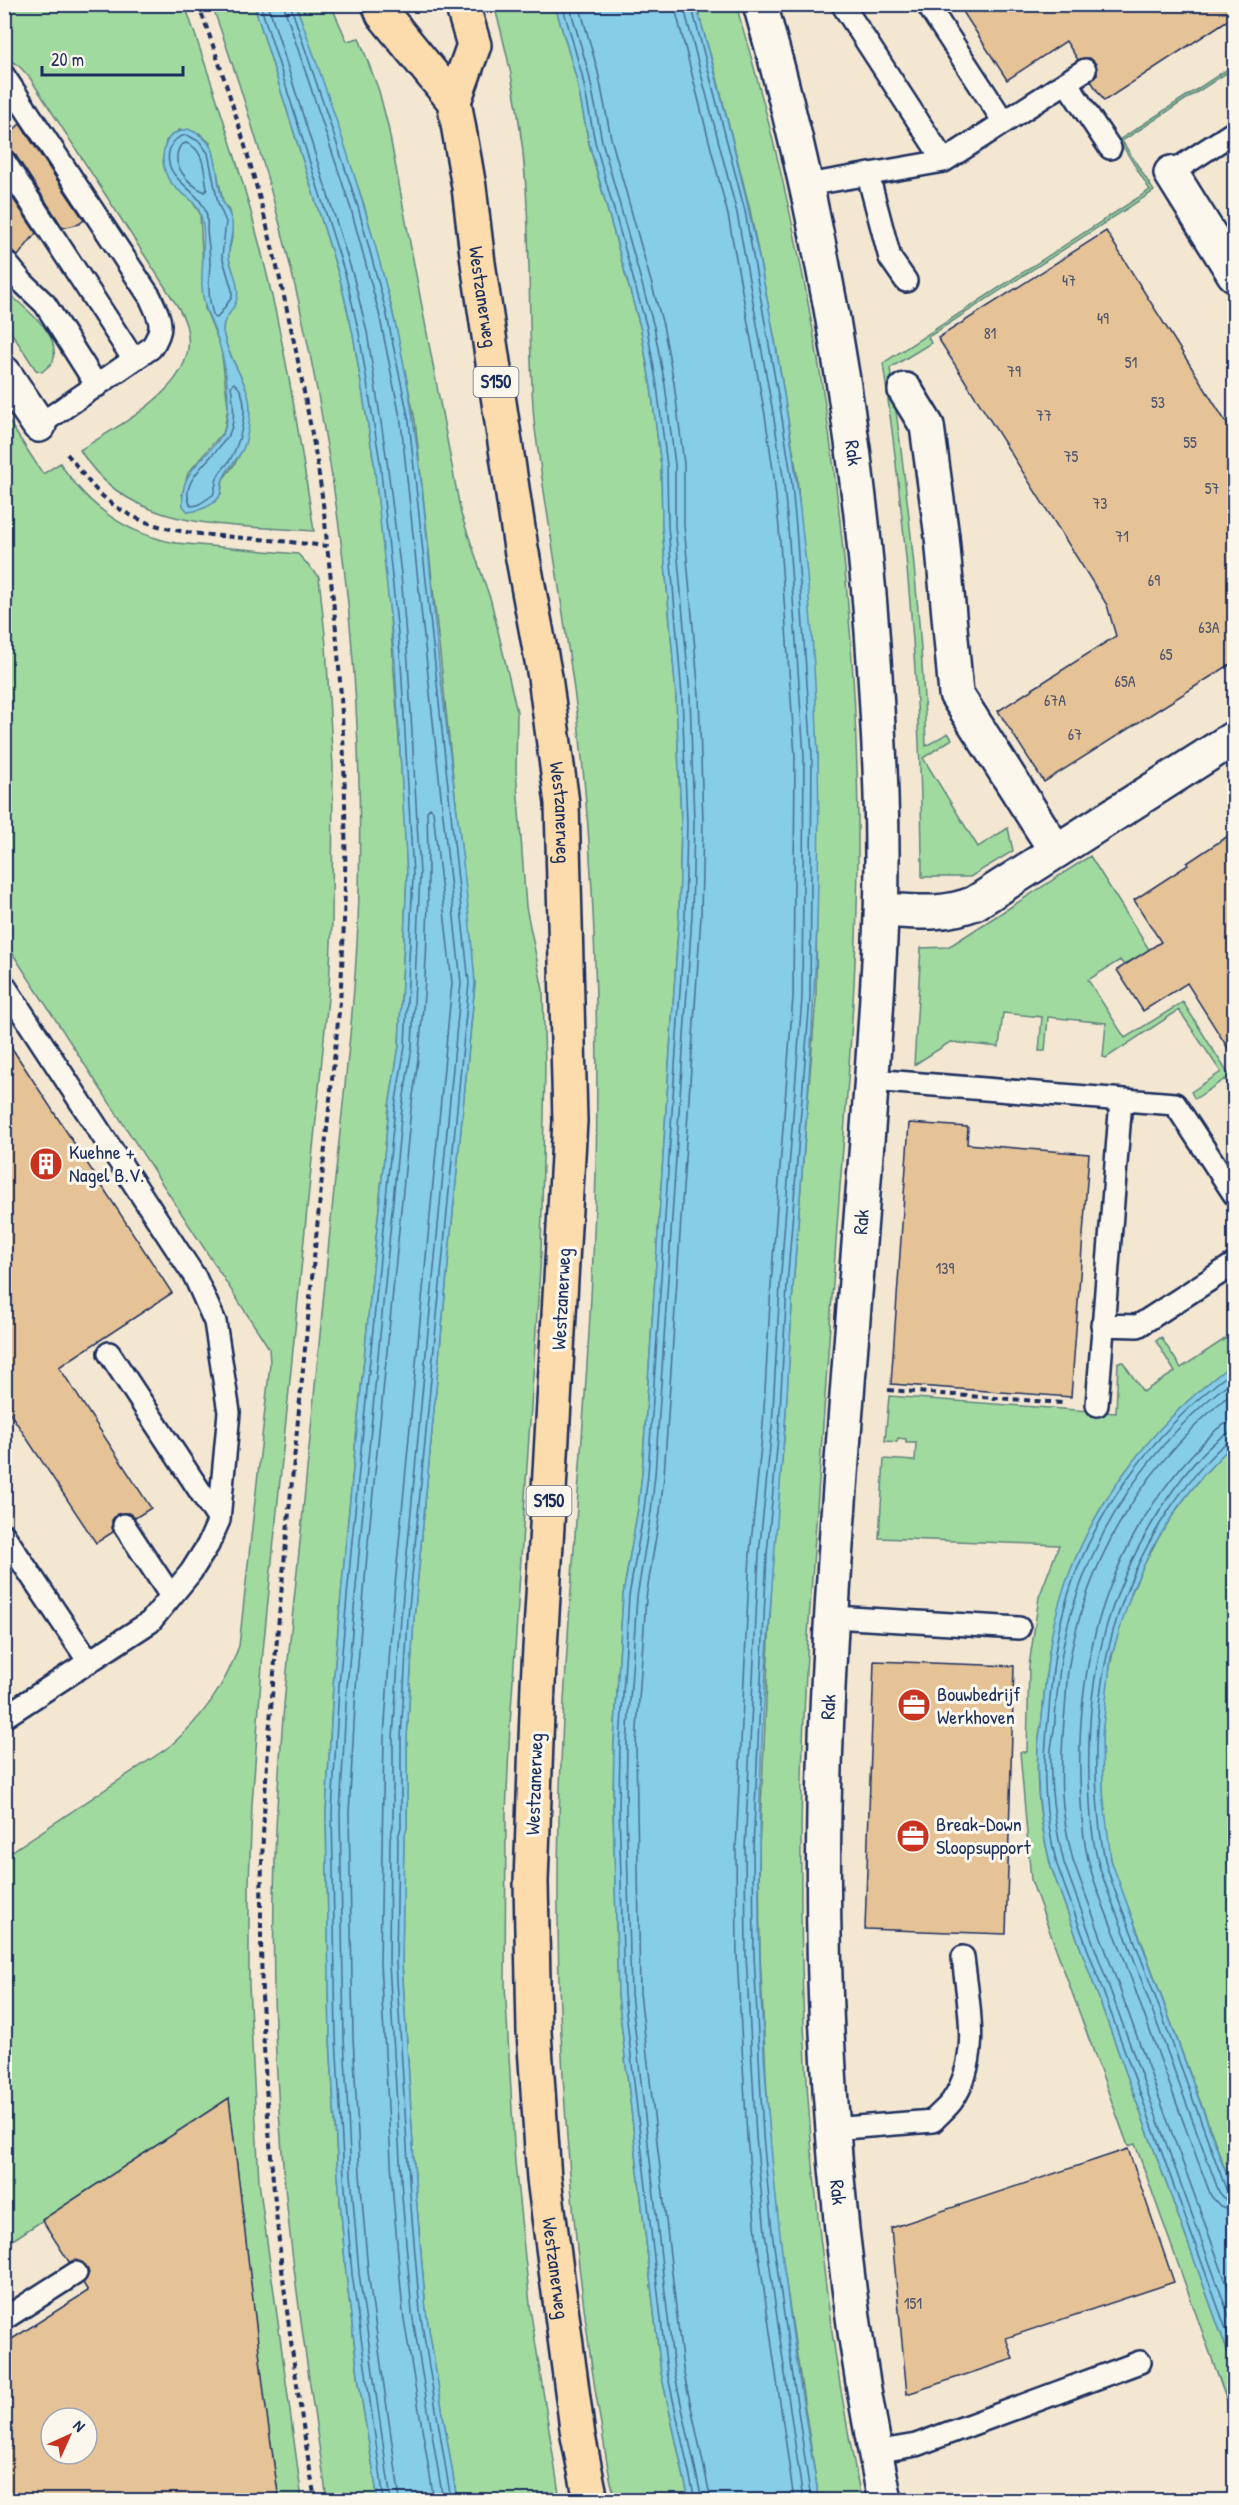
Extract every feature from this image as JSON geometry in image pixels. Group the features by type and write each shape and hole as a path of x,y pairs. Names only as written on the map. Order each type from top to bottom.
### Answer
{"main road":[{"name":"Westzanerweg","path":"379,4 383,14 454,101 469,187 477,263 521,548 545,677 562,803 570,1121 538,1684 531,1894 534,2031 544,2179 578,2436 591,2500"},
{"name":"Westzanerweg","path":"454,101 474,45 462,4"}],"street":[{"name":"Rak","path":"760,4 807,185 849,410 867,564 878,734 882,910 833,1617 823,1870 825,1996 831,2129 848,2275 875,2452 885,2500"},
{"path":"1171,173 1234,274"},
{"path":"4,373 39,426"},
{"path":"905,390 927,426 942,537 956,694 1056,851"},
{"path":"882,910 937,913 975,903 1234,738"}],"lane":[{"path":"842,4 944,161"},
{"path":"927,4 1004,123"},
{"path":"807,185 944,161 1084,70"},
{"path":"4,76 150,297 162,327 159,338 151,348 39,426"},
{"path":"1066,82 1110,148"},
{"path":"1171,173 1234,132"},
{"path":"4,161 134,360"},
{"path":"868,175 890,258 906,282"},
{"path":"4,260 22,282 45,304 97,386"},
{"path":"4,985 195,1277 214,1322 229,1412 219,1520 203,1554 150,1622 6,1713"},
{"path":"872,1080 1176,1104 1234,1194"},
{"path":"1097,1405 1121,1100"},
{"path":"1102,1325 1138,1326 1234,1264"},
{"path":"109,1353 219,1520"},
{"path":"124,1525 171,1596"},
{"path":"4,1535 88,1662"},
{"path":"833,1617 1019,1628"},
{"path":"831,2129 933,2121 952,2102 964,2079 970,2054 971,2027 963,1957"},
{"path":"4,2319 76,2272"},
{"path":"875,2452 916,2445 1140,2362"}],"path":[{"path":"198,4 223,73 267,227 309,418 327,546 342,694 346,910 339,1013 280,1595 263,1823 261,1907 262,1987 271,2148 283,2263 315,2500"},
{"path":"39,426 69,456 81,473 105,498 125,512 149,523 170,530 195,534 327,546"},
{"path":"848,1387 1097,1405"}],"shaded area":[{"path":"5,5 1234,5 1234,1363 1224,1371 1038,1748 1037,1765 1121,2061 1234,2369 1234,2500 5,2500"}],"green space":[{"path":"4,5 185,5 232,148 275,308 290,382 314,531 216,524 184,519 153,510 125,497 101,477 80,450 121,425 162,394 178,375 187,355 188,332 178,307 30,78 5,56","holes":["179,130 199,133 210,143 223,202 229,211 233,233 228,256 232,268 234,306 224,321 223,332 227,347 245,386 250,410 244,446 223,479 221,494 182,495 188,473 224,431 228,407 221,347 205,308 200,213 163,158 166,141"]},
{"path":"212,5 254,5 340,279 353,334 374,463 387,576 404,807 407,875 399,1046 389,1107 346,1540 333,1686 326,1813 330,2038 338,2175 346,2274 359,2383 378,2500 327,2500 299,2305 285,2187 276,2064 274,1981 276,1818 284,1700 356,957 359,807 355,690 345,574 329,457 308,342 281,228 249,116"},
{"path":"296,5 331,5 347,41 359,38 379,91 388,126 461,514 491,601 517,712 516,770 526,907 543,990 545,1068 541,1254 506,1814 505,1984 515,2163 531,2314 560,2500 457,2500 426,2311 416,2195 402,1963 404,1838 407,1828 407,1738 414,1618 475,983 415,420 392,309 364,205"},
{"path":"494,5 555,5 576,77 589,144 641,330 661,466 662,526 676,696 681,822 679,915 642,1474 623,1595 614,1743 613,1806 618,1995 661,2373 689,2500 617,2500 615,2496 608,2469 590,2358 567,2141 559,1980 559,1819 562,1738 593,1252 597,1115 596,1002 592,889 584,777 568,646 534,421 528,217 522,142 511,72"},
{"path":"696,5 736,5 764,104 809,305 839,510 849,613 858,819 855,962 808,1636 801,1851 806,2066 814,2174 825,2280 840,2387 860,2493 859,2500 817,2500 817,2487 778,2231 769,2135 760,1954 759,1849 773,1555 785,1428 793,1287 816,998 818,755 797,475 777,351 750,210"},
{"path":"1234,65 1234,68 1122,141 1154,191 928,337 931,343 890,368 913,557 926,746 948,733 952,739 923,758 978,847 1008,828 1013,851 970,877 922,877 919,748 912,619 883,363 1150,190 1119,140"},
{"path":"4,288 39,321 52,340 53,362 42,372 36,370 5,323"},
{"path":"4,414 43,474 60,463 82,492 124,525 158,539 176,543 298,554 319,577 326,645 333,767 329,988 263,1651 249,1883 249,1985 259,2182 302,2500 279,2500 263,2389 229,2098 5,2245 5,1856 169,1747 192,1725 219,1689 239,1646 270,1364 269,1348 5,942"},
{"path":"1090,856 1169,981 1155,990 1134,959 1124,965 1120,960 1088,980 1125,1038 1183,1002 1234,1083 1234,1094 1225,1079 1195,1099 1191,1092 1221,1072 1179,1010 1106,1058 1103,1057 1106,1023 1048,1017 1045,1051 1039,1051 1042,1017 1003,1013 999,1047 950,1042 914,1065 921,948 947,947 953,944"},
{"path":"1234,1333 1234,1363 1173,1415 1146,1445 1121,1477 1081,1547 1066,1584 1052,1635 1038,1742 1037,1779 1044,1838 1051,1867 1234,2369 1234,2420 1135,2144 1128,2146 1031,1880 1020,1752 1027,1752 1029,1666 1039,1597 1059,1545 879,1538 884,1459 915,1461 916,1443 906,1443 906,1439 898,1438 897,1442 885,1441 889,1396 1116,1413 1118,1362 1123,1362 1143,1392 1175,1372 1156,1341 1161,1337 1181,1368"},
{"path":"1234,1443 1234,2195 1144,1948 1121,1892 1109,1848 1102,1773 1103,1725 1108,1679 1117,1635 1131,1593 1150,1553 1173,1515 1201,1478"}],"water":[{"path":"254,5 296,5 367,216 400,345 419,464 439,664 472,943 475,983 414,1618 407,1738 407,1828 404,1838 402,1963 416,2195 426,2311 457,2500 378,2500 359,2383 346,2274 330,2038 326,1813 333,1686 346,1540 389,1107 399,1046 407,875 395,663 374,463 353,334 340,279"},
{"path":"555,5 696,5 744,190 764,284 781,378 806,568 814,663 818,759 816,952 786,1416 764,1695 760,1798 759,1930 766,2090 773,2170 792,2329 817,2487 817,2500 689,2500 661,2373 618,1995 613,1806 614,1743 623,1595 642,1474 679,915 681,822 676,696 662,526 661,466 651,387 641,330 589,143 576,77"},
{"path":"188,129 208,142 212,150 223,202 230,214 232,232 229,254 238,293 236,303 224,322 223,331 227,347 248,394 250,412 245,444 225,474 219,497 208,506 188,512 183,506 185,482 223,433 228,414 228,403 222,356 218,339 206,310 203,294 203,239 200,213 195,204 172,184 165,172 163,159 165,146 172,134"},
{"path":"1234,1363 1234,1443 1204,1474 1178,1507 1152,1548 1133,1588 1111,1657 1102,1735 1103,1792 1111,1860 1234,2195 1234,2369 1051,1867 1040,1809 1038,1742 1054,1623 1065,1584 1099,1511 1121,1477 1173,1415"}],"building":[{"path":"958,4 1234,4 1234,16 1104,101 1091,81 1097,75 1096,64 1090,58 1078,60 1066,41 1007,80"},
{"path":"20,124 84,220 79,224 63,228 15,154 4,148 4,140"},
{"path":"4,185 36,233 18,256 9,248 4,248"},
{"path":"1106,231 1234,435 1234,662 1044,782 998,711 1116,636 1107,605 938,338"},
{"path":"1234,832 1234,1058 1187,983 1143,1011 1117,970 1161,942 1134,900"},
{"name":"Kuehne + Nagel B.V.","path":"4,1036 172,1293 59,1367 151,1508 135,1518 129,1513 117,1514 112,1520 113,1532 96,1543 4,1404"},
{"path":"909,1123 968,1127 967,1144 1089,1154 1071,1397 891,1384"},
{"path":"874,1661 1014,1666 1006,1934 865,1929"},
{"path":"229,2098 279,2500 4,2500 4,2344 88,2291 83,2283 89,2273 86,2266 76,2260 69,2262 42,2220"},
{"path":"1128,2149 1174,2282 1006,2338 1013,2359 907,2394 891,2228"}],"place":[{"name":"Kuehne + Nagel B.V.","path":"46,1164"},
{"name":"Bouwbedrijf Werkhoven","path":"914,1705"},
{"name":"Break-Down Sloopsupport","path":"913,1836"}]}
